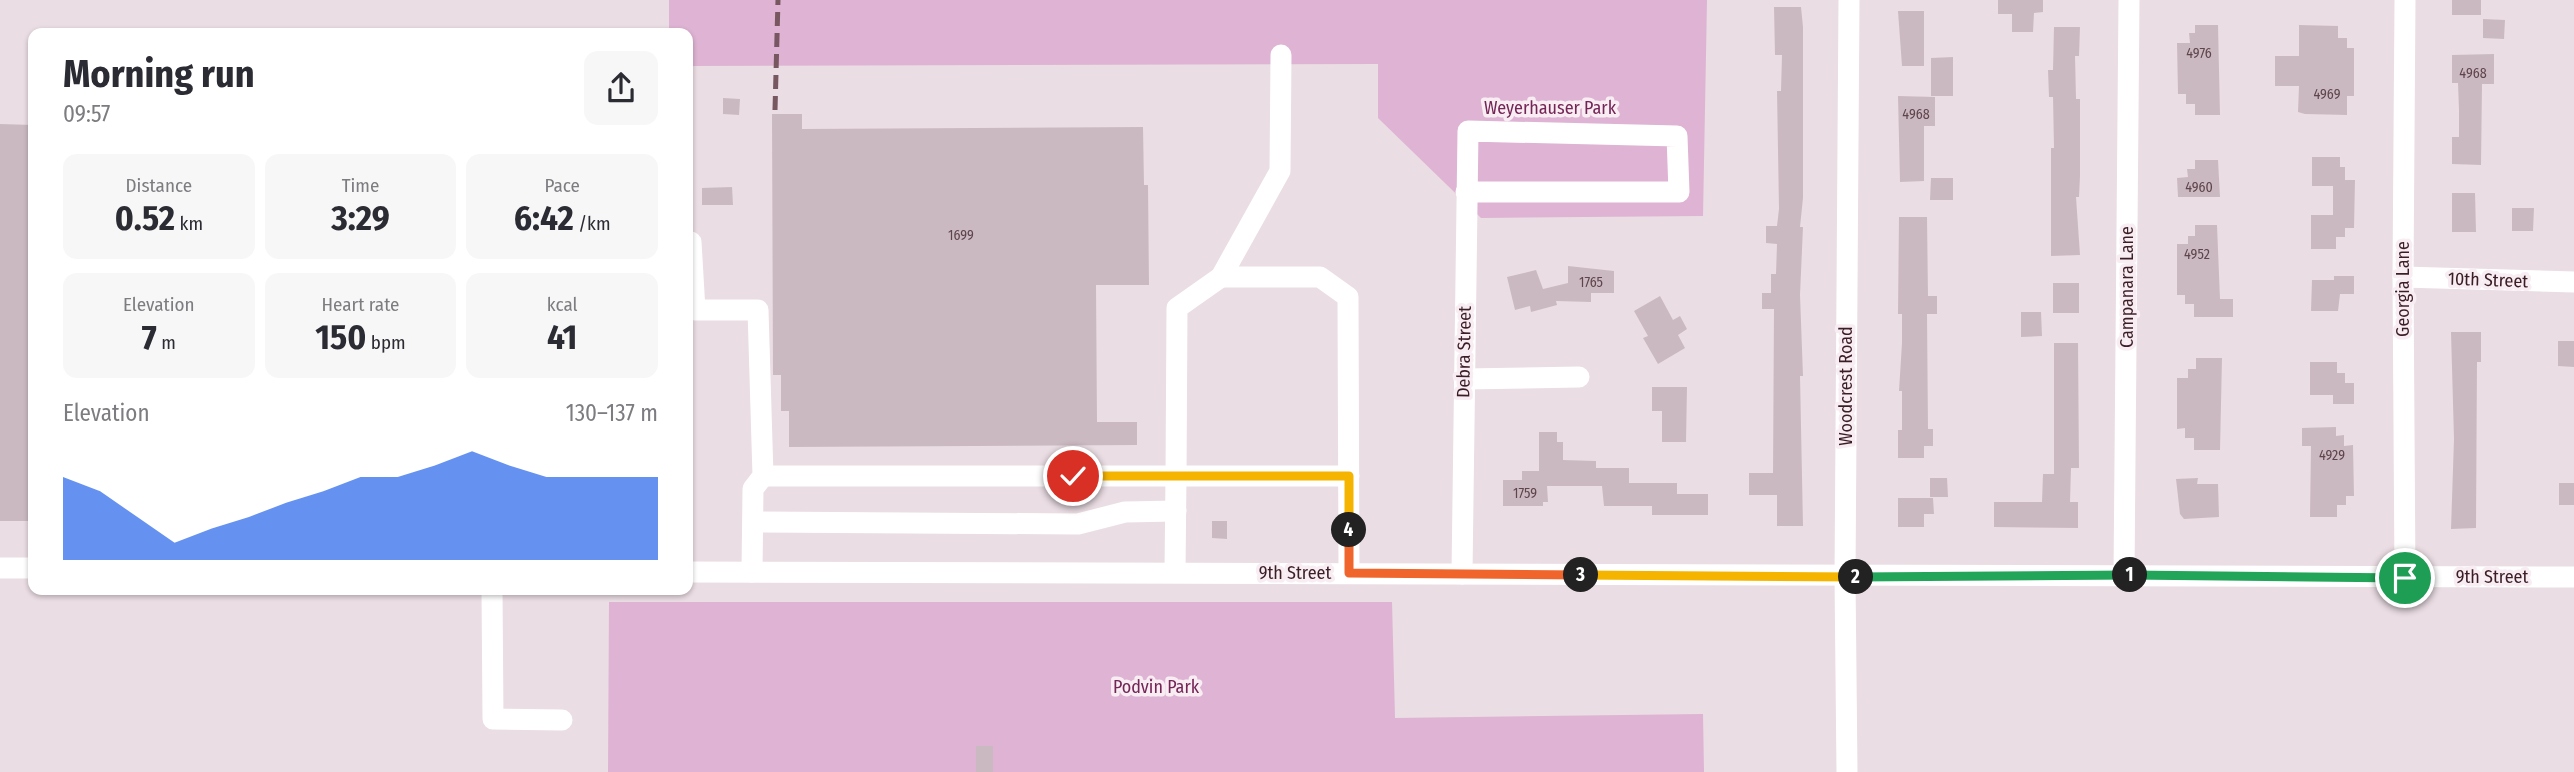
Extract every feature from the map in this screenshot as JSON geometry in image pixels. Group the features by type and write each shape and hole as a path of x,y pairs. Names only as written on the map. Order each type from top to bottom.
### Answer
{"street":[{"name":"Woodcrest Road","path":"1847,772 1844,577 1849,0"},
{"name":"Campanara Lane","path":"2124,575 2129,0"},
{"name":"Georgia Lane","path":"2405,0 2405,578"},
{"path":"1175,572 1177,308 1221,276 1280,172 1281,55"},
{"name":"Debra Street","path":"1462,573 1466,192 1468,131 1677,136 1679,192 1466,192"},
{"path":"693,276 695,310 758,310 763,476 753,489 752,572"},
{"path":"1221,276 1320,278 1348,297 1349,573"},
{"name":"10th Street","path":"2403,276 2574,282"},
{"path":"1464,379 1578,377"},
{"path":"763,476 1349,476"},
{"path":"753,522 1078,524 1125,512 1176,511"},
{"path":"0,568 28,568"},
{"name":"9th Street","path":"693,572 2574,577"},
{"path":"492,595 494,719 562,720"}],"green space":[{"name":"Weyerhauser Park","path":"669,0 1707,0 1703,216 1481,218 1378,118 1378,64 693,66 693,28 669,28"},
{"name":"Podvin Park","path":"609,602 1392,602 1395,718 1703,714 1704,772 608,772"}],"building":[{"path":"1998,0 2043,0 2043,12 2034,13 2033,32 2012,32 2012,14 1998,14"},
{"path":"2452,0 2481,0 2481,15 2452,15"},
{"path":"1774,7 1801,7 1803,27 1803,198 1800,227 1803,227 1800,295 1803,376 1800,376 1803,526 1777,526 1777,495 1749,495 1749,473 1773,473 1774,309 1762,309 1762,293 1771,293 1771,274 1776,274 1777,244 1766,243 1766,226 1777,226 1779,209 1777,91 1781,91 1782,55 1775,55"},
{"path":"1898,11 1924,11 1924,66 1902,66"},
{"path":"2483,19 2505,20 2504,39 2483,38"},
{"path":"2195,25 2218,25 2220,115 2195,115 2195,104 2186,104 2186,94 2178,94 2177,43 2190,43 2189,33 2195,33"},
{"path":"2299,25 2338,26 2338,38 2347,38 2347,48 2354,48 2354,96 2347,96 2347,115 2298,112 2299,86 2275,86 2275,56 2299,56"},
{"path":"2054,27 2080,27 2079,56 2075,56 2076,99 2080,99 2080,176 2079,197 2076,197 2080,255 2051,256 2051,148 2054,148 2053,97 2049,97 2048,70 2053,70"},
{"path":"2494,54 2494,84 2482,84 2481,165 2452,164 2452,137 2459,137 2459,110 2458,83 2452,83 2452,55"},
{"path":"1953,57 1953,96 1931,96 1931,58"},
{"path":"1898,96 1935,97 1935,126 1924,126 1924,181 1900,182"},
{"path":"723,98 740,99 739,115 723,114"},
{"path":"772,114 802,114 802,129 1143,127 1144,185 1148,185 1149,285 1096,285 1097,422 1137,422 1137,445 789,447 789,411 781,411 781,375 773,375"},
{"path":"0,124 28,125 28,521 0,521"},
{"path":"2312,157 2340,157 2340,167 2345,167 2345,180 2355,180 2354,228 2345,228 2345,237 2336,237 2336,249 2311,249 2311,215 2333,215 2333,186 2312,186"},
{"path":"2195,160 2218,160 2220,197 2178,197 2177,178 2188,177 2187,169 2195,169"},
{"path":"1931,178 1953,178 1953,200 1930,200"},
{"path":"732,187 733,205 702,205 702,188"},
{"path":"2452,193 2475,193 2476,232 2452,232"},
{"path":"2512,208 2534,208 2533,231 2512,231"},
{"path":"1899,217 1927,217 1928,296 1937,296 1937,314 1927,314 1928,429 1933,429 1933,446 1924,446 1924,458 1898,458 1898,430 1902,430 1902,391 1899,391 1902,314 1898,314"},
{"path":"2195,225 2217,225 2220,299 2233,299 2233,317 2194,317 2194,304 2185,304 2185,295 2177,295 2177,244 2188,244 2188,236 2195,236"},
{"path":"1568,266 1614,271 1614,293 1591,293 1591,302 1556,301 1557,305 1531,312 1530,306 1515,310 1507,277 1536,270 1543,289 1568,283"},
{"path":"2334,276 2354,276 2354,294 2340,294 2338,311 2311,311 2312,280 2334,280"},
{"path":"2053,283 2079,283 2079,313 2053,313"},
{"path":"1660,296 1673,320 1680,316 1687,329 1678,335 1685,348 1658,364 1643,338 1648,336 1634,311"},
{"path":"2021,312 2041,312 2042,336 2021,337"},
{"path":"2451,332 2481,332 2481,362 2477,362 2476,528 2451,529 2454,439"},
{"path":"2558,341 2574,341 2574,367 2558,366"},
{"path":"2054,343 2078,343 2079,468 2071,468 2070,502 2078,502 2078,528 1994,527 1994,502 2042,502 2043,474 2054,474"},
{"path":"2196,358 2222,358 2220,450 2194,450 2194,438 2185,438 2185,428 2177,429 2177,378 2188,378 2188,369 2196,369"},
{"path":"2310,362 2337,362 2337,373 2345,373 2345,383 2354,383 2354,404 2333,404 2333,395 2310,395"},
{"path":"1652,387 1687,387 1686,442 1662,442 1662,411 1652,411"},
{"path":"2336,427 2336,436 2344,435 2344,446 2353,445 2354,496 2346,496 2346,505 2337,505 2337,517 2310,517 2311,446 2302,446 2302,428"},
{"path":"1539,432 1557,432 1557,442 1563,442 1563,460 1596,461 1596,468 1629,468 1629,483 1677,483 1677,494 1708,494 1708,515 1652,515 1652,506 1604,506 1602,486 1547,486 1548,502 1543,502 1543,506 1503,506 1503,480 1522,480 1522,471 1539,471"},
{"path":"1930,478 1947,478 1948,497 1930,497"},
{"path":"2198,478 2197,484 2218,484 2219,517 2184,519 2180,514 2176,479"},
{"path":"2559,483 2574,483 2574,505 2559,505"},
{"path":"1898,498 1933,498 1934,514 1924,514 1924,527 1898,527"},
{"path":"1212,521 1227,521 1227,539 1212,538"},
{"path":"976,746 993,746 993,772 976,772"}],"railway":[{"path":"775,110 778,0"}],"route":[{"path":"1073,476 1349,476 1349,573 2405,578"}]}
